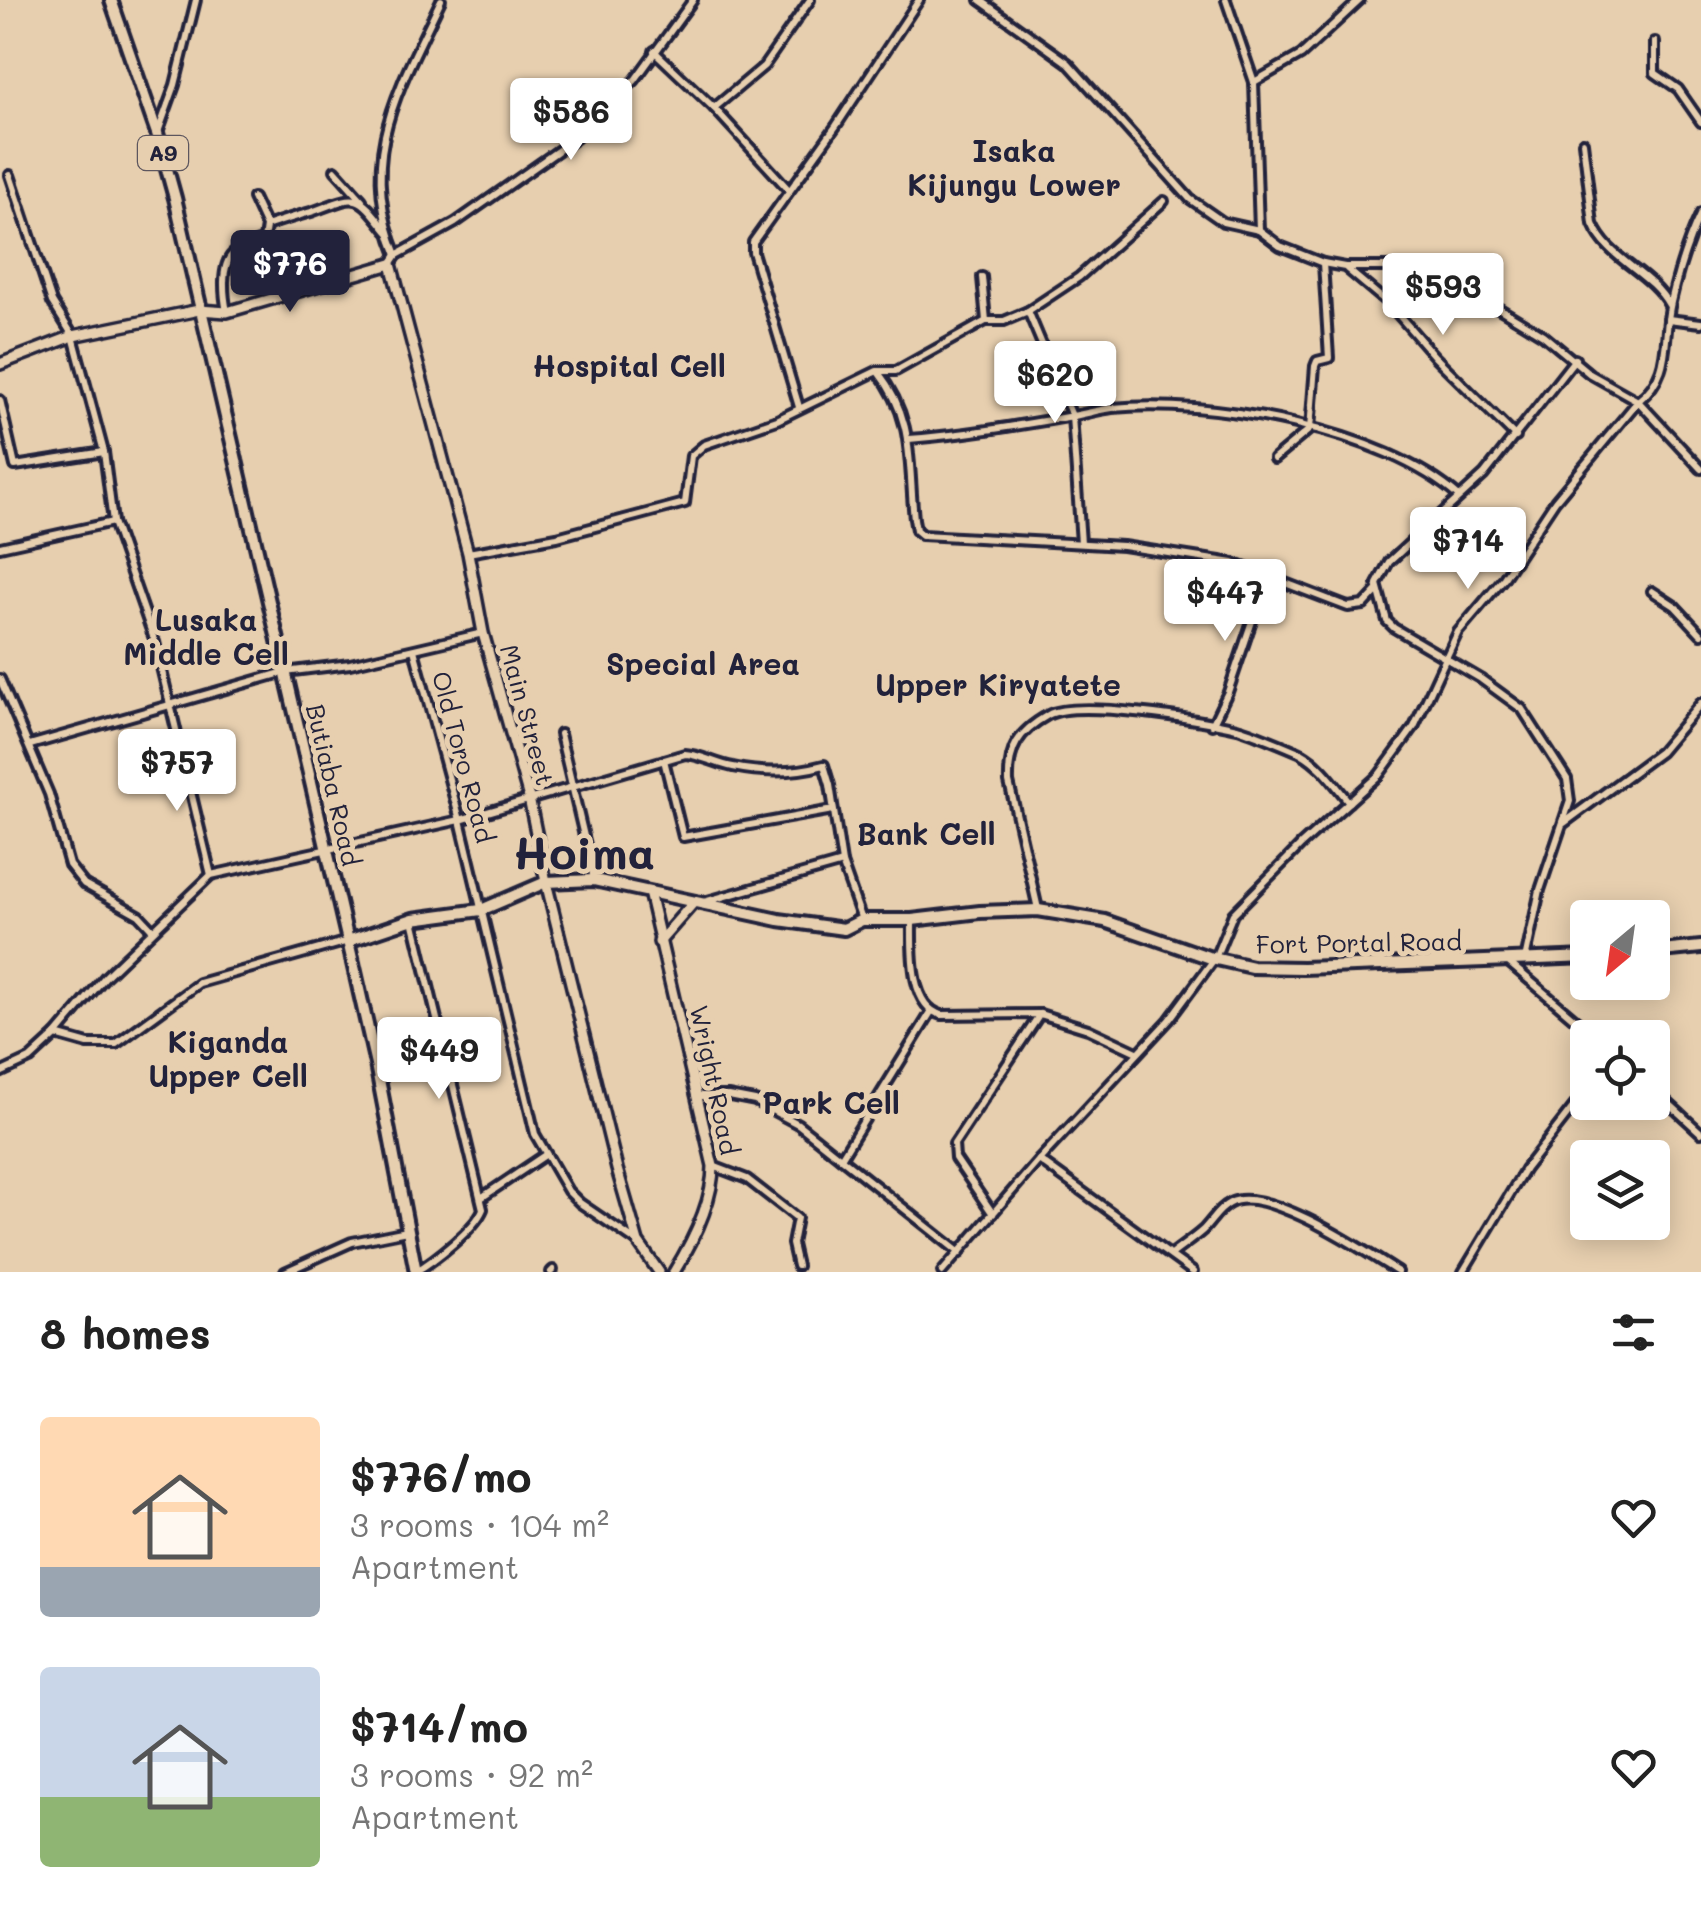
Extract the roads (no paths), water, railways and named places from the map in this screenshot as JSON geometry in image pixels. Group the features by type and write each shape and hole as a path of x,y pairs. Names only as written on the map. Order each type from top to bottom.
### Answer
{"main road":[{"name":"A9","path":"111,0 158,133 199,310"},
{"name":"Butiaba Road","path":"199,310 376,1064 416,1272"},
{"name":"Fort Portal Road","path":"546,882 594,880 810,926 844,928 862,920 1038,910 1105,921 1252,967 1570,957"},
{"path":"348,941 412,919 481,910 546,882"},
{"path":"1670,950 1701,947"}],"street":[{"path":"158,133 196,0"},
{"path":"394,259 378,180 381,142 400,87 441,0"},
{"path":"0,364 73,336 199,310 227,312 394,259 455,223 576,138 615,102 691,0"},
{"path":"714,108 764,66 810,0"},
{"path":"799,408 752,246 920,0"},
{"path":"980,0 1068,63 1208,215 1259,230 1280,246 1323,263 1400,268 1444,278 1508,312 1590,374 1638,401 1701,469"},
{"path":"1226,0 1254,82 1259,230"},
{"path":"1254,82 1301,55 1360,0"},
{"path":"1655,42 1655,73 1678,89 1701,122"},
{"path":"654,50 714,108 788,190"},
{"path":"1583,142 1592,224 1597,234 1643,274 1670,306"},
{"path":"335,170 388,233"},
{"path":"10,174 52,302 73,336 104,452 114,522 155,642 211,874"},
{"path":"227,312 223,294 232,254 264,240 266,226 253,198"},
{"path":"266,226 340,199 354,198 366,204"},
{"path":"468,554 557,537 685,503 691,456 704,445 777,420 878,371 896,370 986,321 1004,321 1028,311 1079,277 1164,201"},
{"path":"942,1272 1169,1020 1215,958 1233,914 1379,775 1400,749 1414,728 1458,632 1504,578 1555,501 1638,401 1653,389 1663,365 1670,306 1682,258 1701,213"},
{"name":"Main Street","path":"394,259 468,554 483,633 529,798 546,882 638,1242 659,1272"},
{"path":"1274,459 1310,429 1314,366 1317,361 1328,360 1323,263"},
{"path":"1345,267 1390,305 1436,358 1516,437"},
{"path":"982,277 986,321"},
{"path":"1028,311 1072,416 1081,543"},
{"path":"1668,318 1701,323"},
{"path":"1525,960 1540,890 1570,801 1570,790 1548,747 1522,710 1446,657 1394,628 1387,621 1378,591 1381,574 1389,562 1484,474 1575,359"},
{"path":"878,371 894,392 909,439 914,519 916,530 922,535 1123,546 1233,563 1348,606 1364,605 1378,591"},
{"path":"0,400 16,466 104,452"},
{"path":"909,439 956,435 1110,408 1207,407 1310,429 1393,455 1421,468 1459,497"},
{"path":"0,548 114,522"},
{"path":"1212,725 1268,574"},
{"path":"1652,591 1675,606 1701,634"},
{"path":"30,745 285,672 350,664 483,633"},
{"name":"Old Toro Road","path":"414,650 460,820 536,1134 580,1203 638,1242"},
{"path":"0,680 30,745 69,866 84,884 139,915 152,929"},
{"path":"1560,827 1660,752 1701,703"},
{"path":"1038,910 1009,782 1011,749 1018,738 1051,713 1093,709 1144,712 1240,728 1317,764 1349,802"},
{"path":"560,734 594,880"},
{"path":"0,1073 30,1058 56,1036 105,977 211,874 460,820 685,754 766,772 824,765 842,863 862,920"},
{"path":"664,760 683,838 833,810"},
{"path":"659,942 699,902 842,863"},
{"name":"Wright Road","path":"649,892 713,1166 704,1208 674,1272"},
{"path":"412,919 480,1198 481,1216 416,1272"},
{"path":"912,920 916,982 931,1012 1040,1014 1088,1029 1137,1052"},
{"path":"56,1036 88,1044 116,1044 198,983 348,941"},
{"path":"1506,960 1576,1020"},
{"path":"841,1158 931,1012"},
{"path":"994,1214 952,1150 956,1138 1040,1014"},
{"path":"699,1096 729,1096 764,1104 798,1124 960,1253"},
{"path":"1670,1105 1701,1133"},
{"path":"1463,1272 1524,1169 1570,1111"},
{"path":"480,1198 546,1154"},
{"path":"1039,1160 1193,1272"},
{"path":"713,1166 747,1179 794,1214 798,1221 792,1250 797,1266"},
{"path":"1172,1254 1204,1229 1222,1207 1249,1198 1281,1208 1351,1242 1398,1272"},
{"path":"285,1272 352,1242 407,1231"},
{"path":"1467,1261 1477,1272"}],"district":[{"name":"Isaka Kijungu Lower","path":"1014,169"},
{"name":"Hospital Cell","path":"629,367"},
{"name":"Lusaka Middle Cell","path":"206,638"},
{"name":"Special Area","path":"703,665"},
{"name":"Upper Kiryatete","path":"998,686"},
{"name":"Bank Cell","path":"926,835"},
{"name":"Hoima","path":"584,853"},
{"name":"Kiganda Upper Cell","path":"228,1060"},
{"name":"Park Cell","path":"831,1104"}]}
